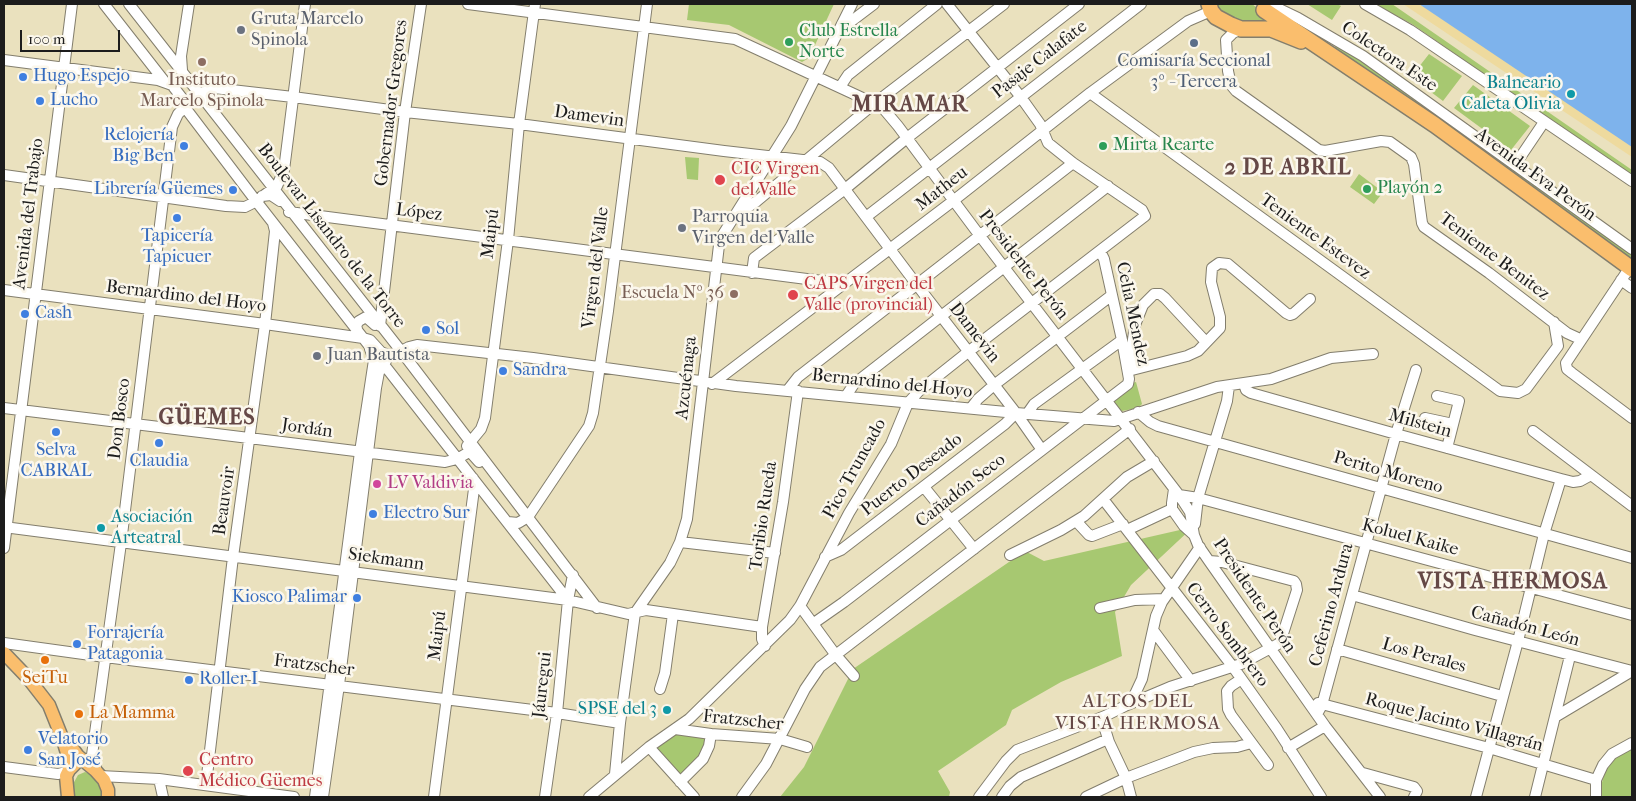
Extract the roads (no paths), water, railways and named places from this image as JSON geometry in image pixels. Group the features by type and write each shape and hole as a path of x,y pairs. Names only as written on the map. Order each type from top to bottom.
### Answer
{"highway":[{"name":"Avenida Eva Perón","path":"1210,5 1224,22 1248,29 1271,30 1301,41 1339,62"},
{"name":"Avenida Eva Perón","path":"1264,6 1339,62 1435,125 1628,272"},
{"path":"1248,29 1265,21 1264,6"}],"main road":[{"path":"4,654 15,663 49,705 67,753 69,771 66,780 68,795"},
{"path":"58,726 70,746 106,784 108,797"},
{"path":"69,771 76,764 85,763"}],"street":[{"name":"Avenida del Trabajo","path":"4,548 72,4"},
{"name":"Boulevar Lisandro de la Torre","path":"104,4 172,91 193,100 273,188 598,608"},
{"path":"4,60 165,82 174,86 184,100 193,100 196,93 192,85 130,4"},
{"path":"183,73 181,56 189,4"},
{"path":"261,203 279,182 284,170 305,4"},
{"name":"Gobernador Gregores","path":"380,326 405,112 421,4"},
{"name":"Presidente Perón","path":"468,4 535,8 644,27 735,39 876,103 886,111 1004,268 1177,492 1190,512 1194,535 1209,561 1325,726 1380,797"},
{"name":"Virgen del Valle","path":"528,517 589,426 593,413 646,4"},
{"name":"Azcuénaga","path":"615,774 635,613 664,574 680,542 687,519 719,245 722,236 792,126 852,4"},
{"path":"839,30 874,4"},
{"path":"840,87 848,75 937,4"},
{"path":"846,396 854,384 1108,186 1073,163 1048,143 1043,130 1020,96 947,4"},
{"path":"736,215 757,201 876,103 1004,4"},
{"path":"752,273 754,258 1079,4"},
{"name":"Pasaje Calafate","path":"866,217 1140,4"},
{"path":"1365,4 1410,30 1632,181"},
{"name":"Matheu","path":"701,401 704,394 714,383 954,201 1090,93 1210,5"},
{"name":"Colectora Este","path":"1264,6 1298,18 1363,56 1632,250"},
{"name":"Maipú","path":"457,459 484,423 508,240 519,124 535,8"},
{"name":"Teniente Benitez","path":"1248,29 1233,33 1226,40 1228,71 1231,85 1236,91 1319,150 1325,151 1390,142 1411,158 1414,164 1424,227 1554,322"},
{"path":"146,78 158,73 168,61 168,53"},
{"name":"Damevin","path":"193,100 214,88 806,159 824,164 994,385 1021,413 1042,450"},
{"path":"172,91 175,106 172,127"},
{"name":"Teniente Estevez","path":"1090,93 1500,391 1518,393 1526,389 1558,346"},
{"name":"Boulevar Lisandro de la Torre","path":"193,100 273,222 356,329 366,341 370,340 386,359"},
{"name":"Don Bosco","path":"93,749 172,127 178,114 193,100"},
{"path":"1515,165 1544,122"},
{"path":"787,390 798,377 1073,163"},
{"path":"4,175 238,207 261,203 274,196 294,216 297,226 288,232 261,203"},
{"name":"Pico Truncado","path":"594,796 615,774 703,706 782,630 800,606 849,513 891,444 908,403 919,391 1145,216 1142,210 1108,186"},
{"name":"López","path":"294,216 508,240 830,282 840,287"},
{"name":"Beauvoir","path":"206,784 233,558 265,324 275,231 273,222"},
{"name":"Celia Mendez","path":"1100,251 1104,259 1122,340 1132,370 1128,384"},
{"path":"1206,342 1165,298 1160,294 1154,294 1143,305 1135,325 1131,354 1132,370 1187,356 1198,350 1206,342 1220,328 1221,322 1210,282 1212,268 1218,263 1228,264 1290,315 1310,299"},
{"path":"1628,272 1632,288"},
{"path":"1628,272 1580,339 1566,363 1567,369 1632,418"},
{"name":"Bernardino del Hoyo","path":"4,290 265,324 366,341"},
{"path":"971,408 994,385 1112,295"},
{"path":"356,329 359,321 366,317 369,318 381,334 390,338 391,346 378,377 364,453"},
{"path":"1554,322 1580,339"},
{"path":"1554,322 1558,346"},
{"path":"1558,346 1563,337 1570,334"},
{"name":"Puerto Deseado","path":"825,557 841,550 1005,424 1122,340"},
{"path":"323,797 374,360 366,341"},
{"name":"Bernardino del Hoyo","path":"386,359 417,345 492,353 714,383 908,403 1114,420 1217,387 1271,379 1331,358 1373,354"},
{"path":"386,359 457,459 568,600"},
{"name":"Ceferino Ardura","path":"1317,714 1322,705 1396,434 1416,370"},
{"name":"Cañadón Seco","path":"814,623 1128,384"},
{"name":"Milstein","path":"1244,384 1246,390 1251,393 1561,479 1573,482 1580,481 1591,475"},
{"path":"1194,535 1198,498 1228,401 1229,386"},
{"name":"Toribio Rueda","path":"765,646 762,639 762,627 775,553 798,391"},
{"path":"1437,396 1459,401 1447,448"},
{"name":"Jordán","path":"4,408 445,462 457,459 468,452 484,469 493,473"},
{"name":"Perito Moreno","path":"1138,412 1158,426 1632,558"},
{"path":"1425,418 1453,424"},
{"path":"742,797 766,764 811,678 820,667 1130,429"},
{"path":"1533,431 1632,506"},
{"path":"1010,555 1061,530 1103,500 1126,477 1154,461"},
{"name":"Maipú","path":"434,797 474,489 473,478"},
{"path":"1476,797 1518,641 1544,534 1561,479"},
{"path":"924,487 974,549"},
{"path":"1177,492 1172,502 1172,509 1184,526 1194,535"},
{"name":"Koluel Kaike","path":"1177,492 1632,615"},
{"name":"Cerro Sombrero","path":"1103,500 1233,668 1277,729 1320,796"},
{"path":"1076,520 1092,536 1125,527 1172,509"},
{"path":"508,522 518,523 528,517"},
{"name":"Siekmann","path":"5,528 568,600 628,614 646,610 762,627"},
{"path":"680,542 775,553"},
{"path":"1125,706 1135,694 1142,679 1156,616 1164,599 1200,547"},
{"path":"533,556 546,564 560,581 569,580 573,576"},
{"path":"979,797 1006,761 1017,750 1105,716 1170,687 1233,668 1280,643 1297,590 1296,584 1290,579 1222,562 1209,561"},
{"name":"Jáuregui","path":"545,797 557,713 568,600 573,576"},
{"name":"Cañadón León","path":"1352,596 1570,656 1632,671"},
{"path":"1100,608 1135,600 1164,599"},
{"path":"800,606 835,654 854,676"},
{"path":"660,689 665,674 673,614"},
{"path":"1153,630 1191,681"},
{"name":"Fratzscher","path":"4,643 557,713 620,724"},
{"name":"Los Perales","path":"1337,649 1502,696"},
{"path":"1535,797 1570,656"},
{"path":"1555,717 1632,671"},
{"path":"1240,680 1227,691 1228,709 1268,765"},
{"path":"315,797 335,685"},
{"name":"Roque Jacinto Villagrán","path":"1304,697 1322,705 1488,748 1596,780"},
{"path":"1105,716 1104,723 1108,738 1126,778 1131,797"},
{"path":"1288,748 1325,726"},
{"name":"Fratzscher","path":"675,729 711,734 780,739 807,747"},
{"path":"680,782 703,759 709,746 711,734"},
{"path":"1002,797 1010,786 1021,777 1108,738"},
{"path":"1086,797 1126,778 1194,752 1213,748 1237,747 1251,743"},
{"path":"1596,797 1596,780 1603,765 1612,754 1632,743"},
{"path":"649,747 694,797"},
{"path":"85,763 93,749"},
{"path":"93,749 93,761 99,775 206,784 294,797"},
{"path":"4,767 58,774 69,771"},
{"path":"49,773 60,778 68,795"},
{"path":"1362,773 1414,787 1418,791 1414,797"},
{"path":"108,797 116,786 138,777"},
{"path":"159,779 164,797"},
{"path":"222,786 225,797"}],"water":[{"path":"1419,4 1632,4 1632,147"}],"place":[{"name":"Gruta Marcelo Spinola","path":"241,30"},
{"name":"Club Estrella Norte","path":"789,42"},
{"name":"Comisaría Seccional 3º - Tercera","path":"1194,43"},
{"name":"Instituto Marcelo Spinola","path":"202,62"},
{"name":"Hugo Espejo","path":"23,77"},
{"name":"Balneario Caleta Olivia","path":"1571,94"},
{"name":"Lucho","path":"40,101"},
{"name":"Relojería Big Ben","path":"184,146"},
{"name":"Mirta Rearte","path":"1103,146"},
{"name":"CIC Virgen del Valle","path":"720,180"},
{"name":"Playón 2","path":"1367,189"},
{"name":"Librería Güemes","path":"233,190"},
{"name":"Tapicería Tapicuer","path":"177,218"},
{"name":"Parroquia Virgen del Valle","path":"682,228"},
{"name":"Escuela Nº 36","path":"734,294"},
{"name":"CAPS Virgen del Valle (provincial)","path":"793,295"},
{"name":"Cash","path":"25,314"},
{"name":"Sol","path":"426,330"},
{"name":"Juan Bautista","path":"317,356"},
{"name":"Sandra","path":"503,371"},
{"name":"Selva CABRAL","path":"56,432"},
{"name":"Claudia","path":"159,443"},
{"name":"LV Valdivia","path":"377,484"},
{"name":"Electro Sur","path":"373,514"},
{"name":"Asociación Arteatral","path":"101,528"},
{"name":"Kiosco Palimar","path":"357,598"},
{"name":"Forrajería Patagonia","path":"77,644"},
{"name":"SeiTu","path":"45,660"},
{"name":"Roller I","path":"189,680"},
{"name":"SPSE del 3","path":"667,710"},
{"name":"La Mamma","path":"79,714"},
{"name":"Velatorio San José","path":"28,750"},
{"name":"Centro Médico Güemes","path":"188,771"}],"district":[{"name":"MIRAMAR","path":"910,106"},
{"name":"2 DE ABRIL","path":"1288,169"},
{"name":"GÜEMES","path":"207,419"},
{"name":"VISTA HERMOSA","path":"1513,583"},
{"name":"ALTOS DEL VISTA HERMOSA","path":"1138,713"}]}
